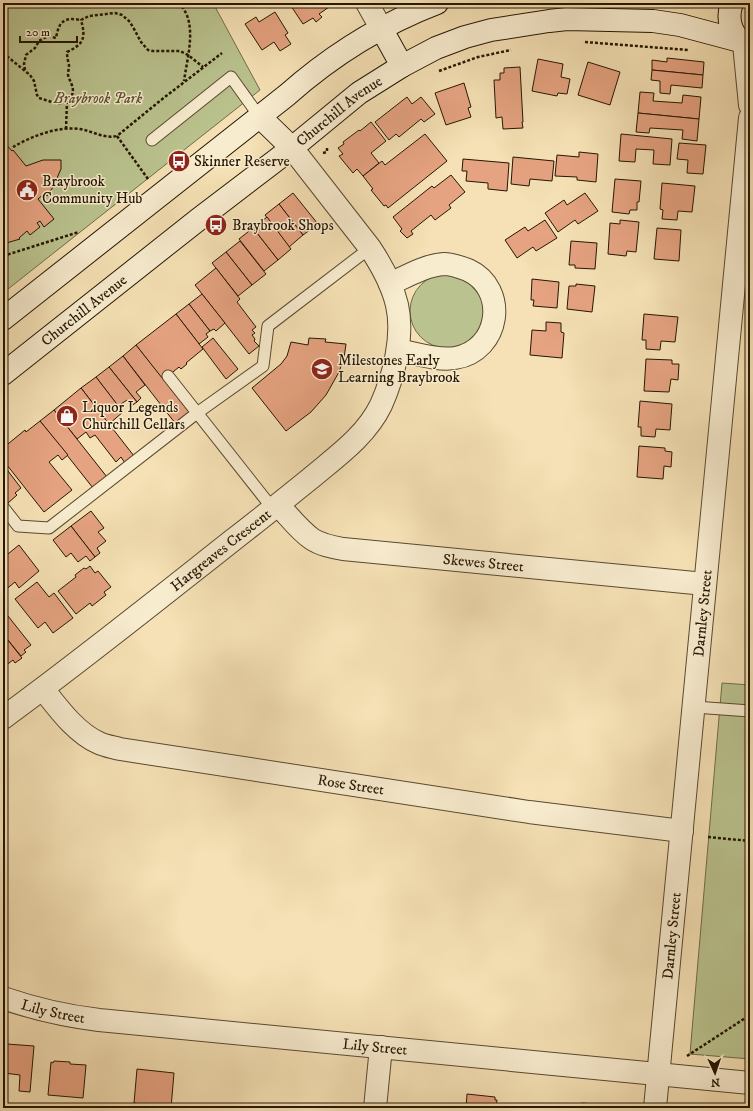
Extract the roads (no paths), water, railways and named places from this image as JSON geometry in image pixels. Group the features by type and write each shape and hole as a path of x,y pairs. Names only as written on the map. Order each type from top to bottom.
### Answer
{"street":[{"path":"367,3 402,66"},
{"path":"3,319 287,95 309,75 381,28 412,12 437,3"},
{"path":"732,3 729,11 729,22 733,32 745,44 750,105"},
{"name":"Churchill Avenue","path":"3,374 199,219 298,156 359,93 402,66 436,48 465,37 548,12 567,19 653,21 680,25 745,44"},
{"name":"Hargreaves Crescent","path":"3,718 43,689 354,443 368,426 381,406 392,377 398,350 399,330 397,306 390,284 381,264 370,248 298,156 259,116"},
{"name":"Darnley Street","path":"655,1108 750,118"},
{"path":"390,284 428,267 445,264 459,266 472,272 486,284 493,298 495,310 493,323 487,337 478,348 466,354 455,358 439,358 398,350"},
{"name":"Skewes Street","path":"275,507 313,540 327,546 343,549 705,584"},
{"name":"Rose Street","path":"43,689 65,716 89,738 120,749 529,812 682,831"},
{"name":"Lily Street","path":"3,998 51,1012 99,1020 750,1083"},
{"path":"375,1108 381,1047"}],"lane":[{"path":"152,140 231,77 259,116"},
{"path":"3,507 18,526 49,528 197,413 263,366 268,326 370,248"},
{"path":"168,376 275,507"},
{"path":"694,707 750,712"}],"place":[{"name":"Skinner Reserve","path":"179,161"},
{"name":"Braybrook Community Hub","path":"27,190"},
{"name":"Braybrook Shops","path":"216,225"},
{"name":"Milestones Early Learning Braybrook","path":"322,369"},
{"name":"Liquor Legends Churchill Cellars","path":"67,416"}],"park label":[{"name":"Braybrook Park","path":"98,98"}]}
